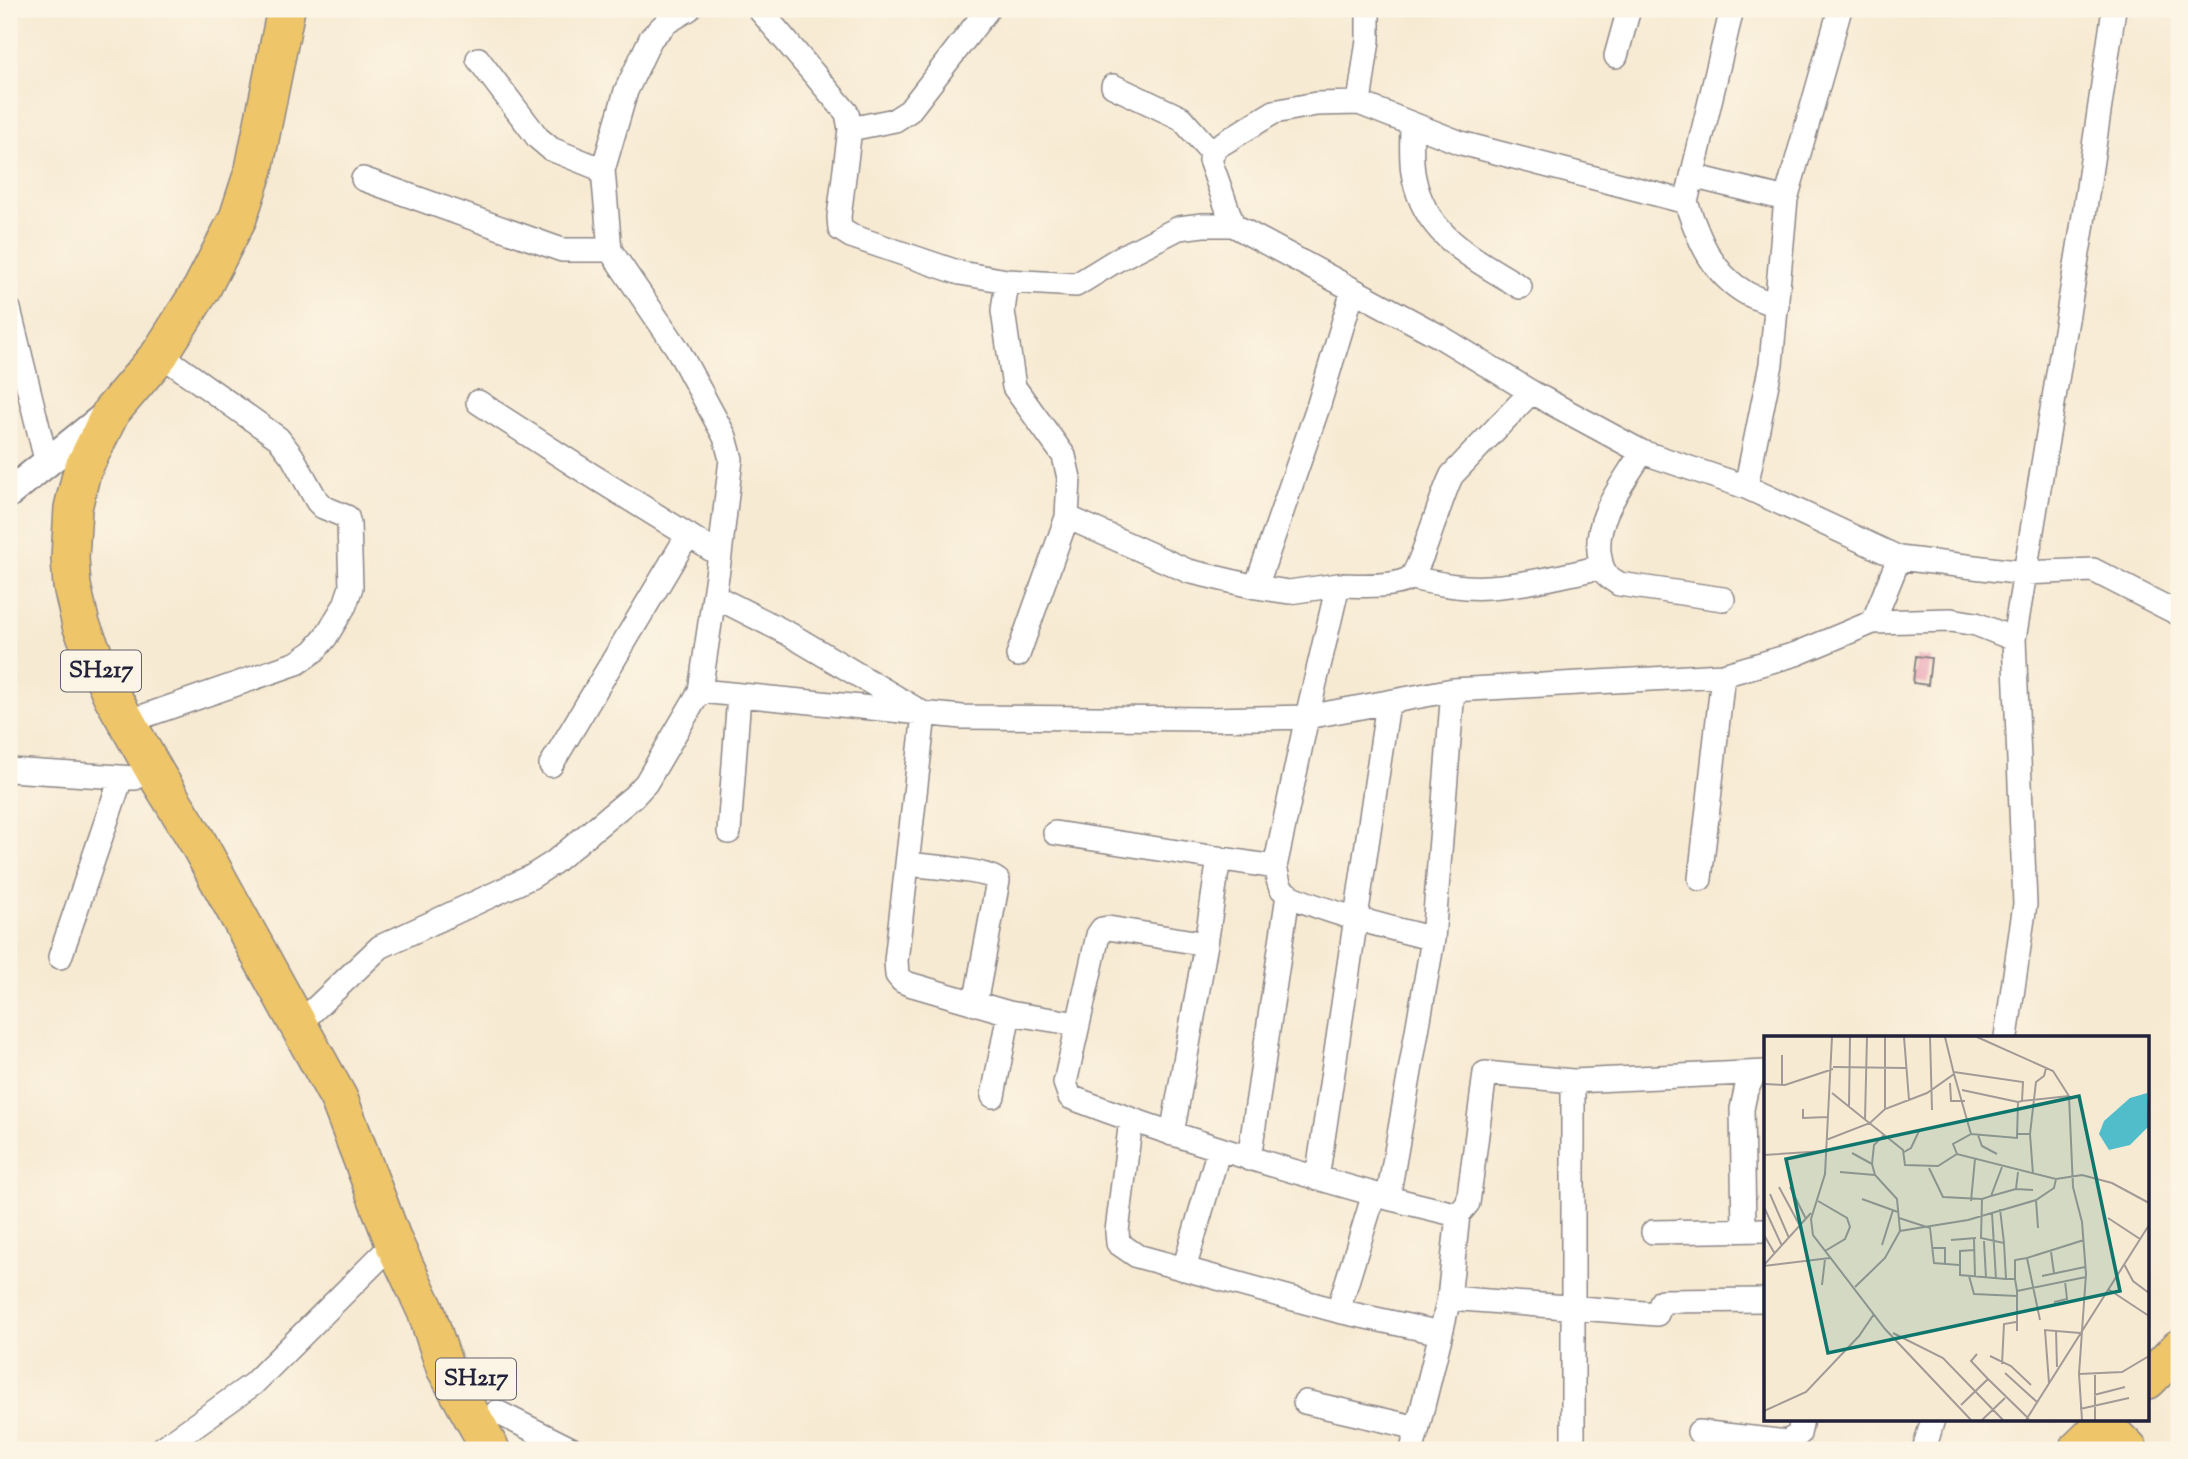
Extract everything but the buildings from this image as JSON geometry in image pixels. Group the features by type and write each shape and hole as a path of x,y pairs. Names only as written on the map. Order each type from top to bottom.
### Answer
{"main road":[{"name":"SH217","path":"286,9 254,169 238,218 202,288 160,354 111,412 82,471 73,508 70,558 72,586 81,625 111,696 196,839 339,1099 394,1243 426,1311 445,1368 491,1450"},
{"name":"SH217","path":"426,1311 464,1361 519,1450"},
{"path":"2150,1378 2179,1348"},
{"path":"2077,1450 2106,1422 2129,1450"}],"street":[{"path":"299,1024 380,947 531,877 573,846 646,783 700,691 731,459 725,437 677,348 610,250 603,170 626,91 651,38 667,22 689,9"},
{"path":"759,9 846,113 850,129 839,217 840,229 851,236 960,273 1007,281 1076,285 1119,258 1179,228 1233,225 1439,336 1531,392 1642,452 1746,486 1899,558 2024,573 2093,570 2179,614"},
{"path":"850,129 895,120 909,111 988,9"},
{"path":"1359,103 1368,40 1368,9"},
{"path":"1616,56 1629,9"},
{"path":"1732,9 1686,202 1701,244 1718,271 1745,292 1777,306"},
{"path":"1746,486 1771,365 1786,199 1840,9"},
{"path":"2000,1036 2025,904 2014,639 2082,229 2114,9"},
{"path":"478,59 538,138 551,149 603,170"},
{"path":"1113,86 1181,118 1212,153"},
{"path":"1233,225 1210,160 1215,148 1274,112 1316,104 1359,103 1461,143 1686,202"},
{"path":"1412,124 1413,176 1423,208 1437,229 1465,252 1520,287"},
{"path":"1692,176 1786,199"},
{"path":"363,179 562,250 610,250"},
{"path":"1007,281 1003,311 1013,387 1064,456 1069,478 1067,517 1018,655"},
{"path":"1256,587 1319,404 1353,290"},
{"path":"9,309 47,464"},
{"path":"127,722 297,663 314,651 325,638 345,605 351,587 349,524 346,517 323,507 317,501 292,456 278,438 160,354"},
{"path":"1411,578 1419,564 1452,475 1531,392"},
{"path":"478,402 720,555"},
{"path":"9,493 111,412"},
{"path":"1642,452 1610,506 1598,533 1602,567 1607,575 1619,584 1723,598"},
{"path":"1067,517 1188,571 1289,592 1338,585 1399,583 1411,578 1457,586 1486,587 1516,584 1602,567"},
{"path":"551,765 688,535"},
{"path":"1874,622 1899,558"},
{"path":"1338,585 1275,867 1280,888 1288,895 1433,939"},
{"path":"714,596 789,634 924,714"},
{"path":"700,691 962,717 1307,717 1453,690 1723,675 1796,654 1874,622 1951,620 1976,624 2014,639"},
{"path":"1700,879 1723,675"},
{"path":"1338,1311 1381,1196 1433,939 1453,690"},
{"path":"729,832 739,695"},
{"path":"1317,1179 1388,703"},
{"path":"924,714 896,961 897,975 909,984 1009,1013 1078,1024"},
{"path":"9,770 159,779"},
{"path":"60,957 121,778"},
{"path":"1055,833 1275,867"},
{"path":"1172,1134 1219,858"},
{"path":"907,863 979,873 993,876 998,881 975,1003"},
{"path":"1249,1159 1288,895"},
{"path":"1206,944 1102,929 1098,935 1065,1083 1070,1097 1249,1159 1458,1215"},
{"path":"993,1096 1009,1013"},
{"path":"1305,1402 1415,1439 1449,1298 1458,1215 1468,1203 1485,1073 1573,1080 1761,1072"},
{"path":"1653,1232 1755,1230 1742,1109 1746,1090 1761,1072"},
{"path":"1573,1080 1573,1450"},
{"path":"1131,1120 1117,1231 1118,1243 1137,1256 1338,1311 1441,1332"},
{"path":"1184,1269 1219,1149"},
{"path":"160,1450 253,1384 394,1243"},
{"path":"1449,1298 1657,1314 1662,1301 1764,1300"},
{"path":"497,1412 573,1450"},
{"path":"1699,1432 1787,1442 1799,1434 1802,1420"},
{"path":"1924,1450 1933,1420"}]}
